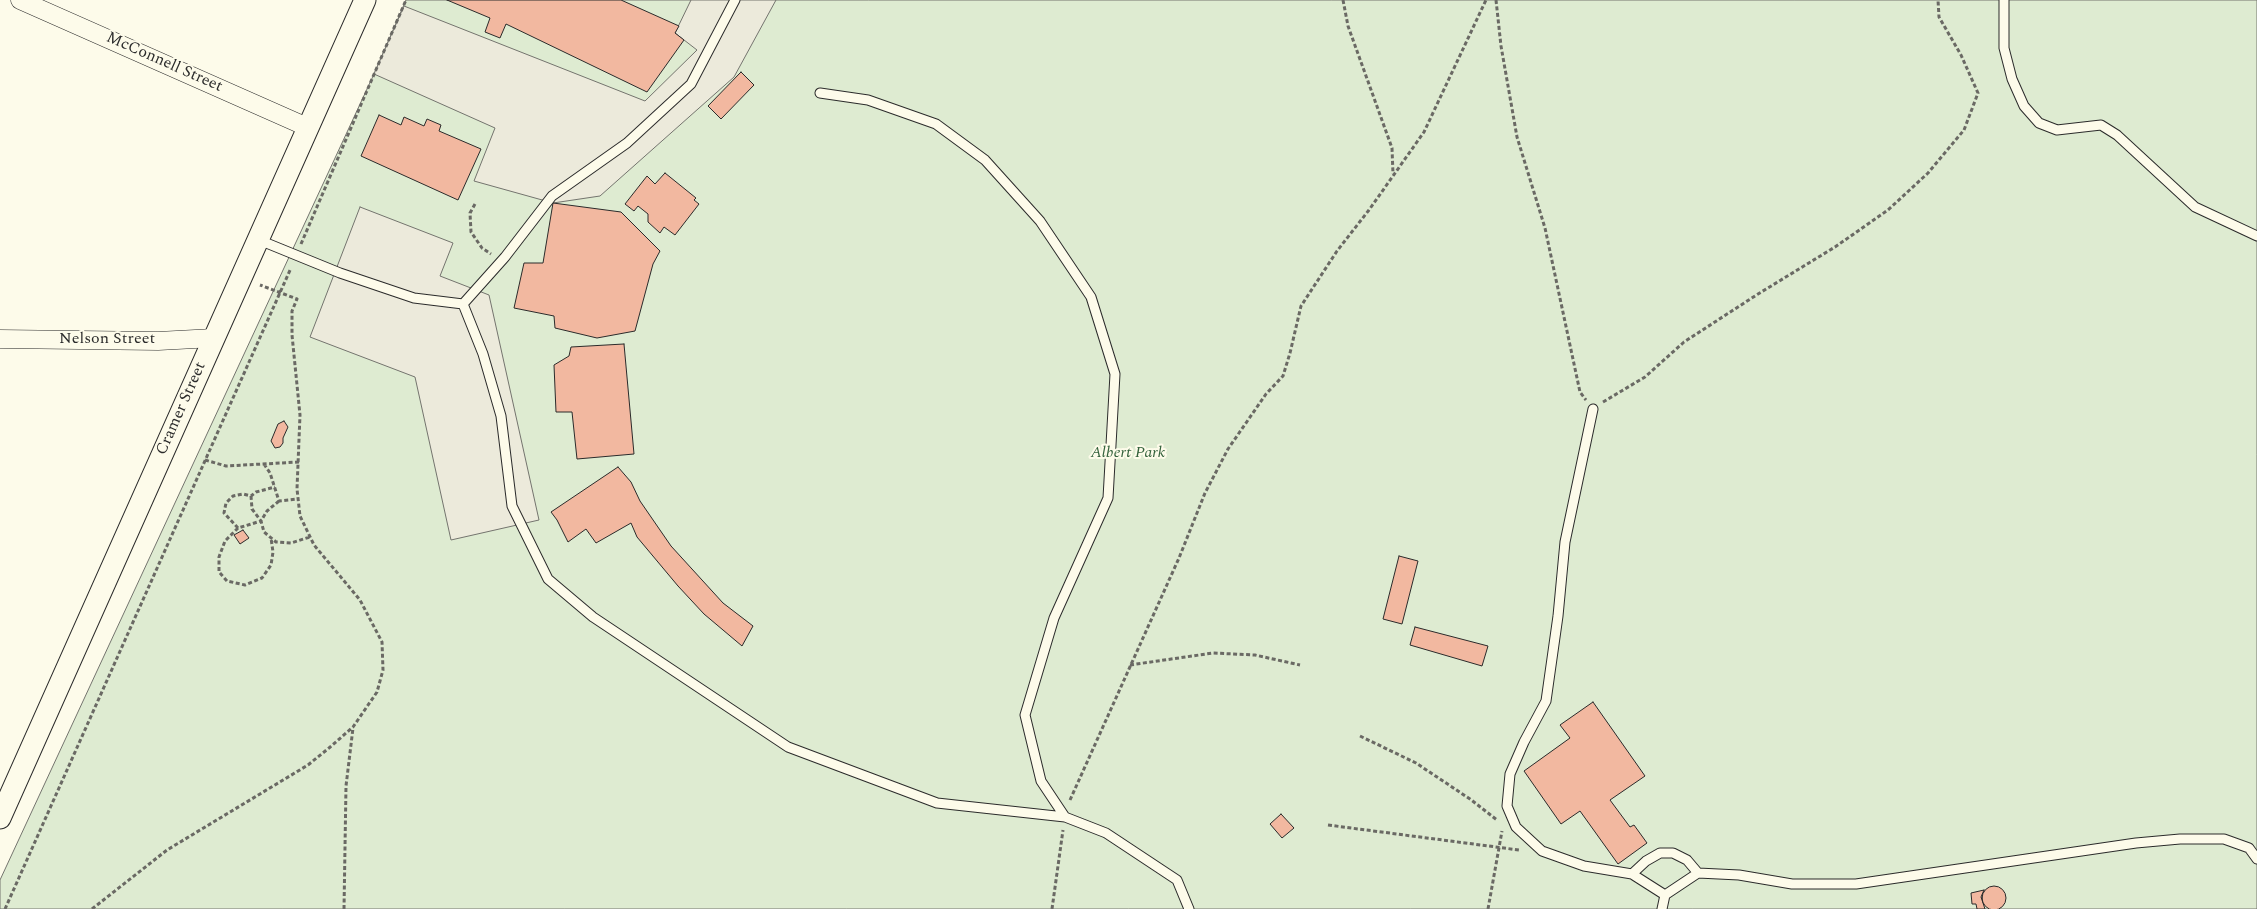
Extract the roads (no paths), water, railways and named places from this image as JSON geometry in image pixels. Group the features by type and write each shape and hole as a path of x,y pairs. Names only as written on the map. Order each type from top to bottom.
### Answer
{"street":[{"name":"McConnell Street","path":"20,0 307,127"},
{"name":"Cramer Street","path":"0,818 365,0"},
{"name":"Nelson Street","path":"0,339 158,341 214,338"}],"lane":[{"path":"462,304 502,260 552,196 627,143 691,84 735,0"},
{"path":"2004,0 2004,48 2012,79 2024,106 2039,123 2057,130 2100,125 2117,135 2196,207 2257,236"},
{"path":"820,93 868,100 936,124 985,160 1040,222 1091,297 1115,374 1108,498 1054,618 1025,715 1041,781 1065,817"},
{"path":"258,240 340,273 414,298 462,304"},
{"path":"462,304 483,354 501,416 512,506 548,579 593,617 788,747 937,803 1065,817 1106,833 1177,880 1189,909"},
{"path":"1593,409 1565,542 1558,616 1546,701 1524,742 1510,774 1507,806 1516,827 1542,851 1584,866 1632,874 1665,895"},
{"path":"1662,909 1665,895 1698,873 1739,875 1792,884 1856,884 2136,842 2180,839 2224,839 2249,848 2257,860"},
{"path":"1632,874 1646,861 1660,853 1674,853 1687,860 1698,873"}],"park label":[{"name":"Albert Park","path":"1128,454"}]}
